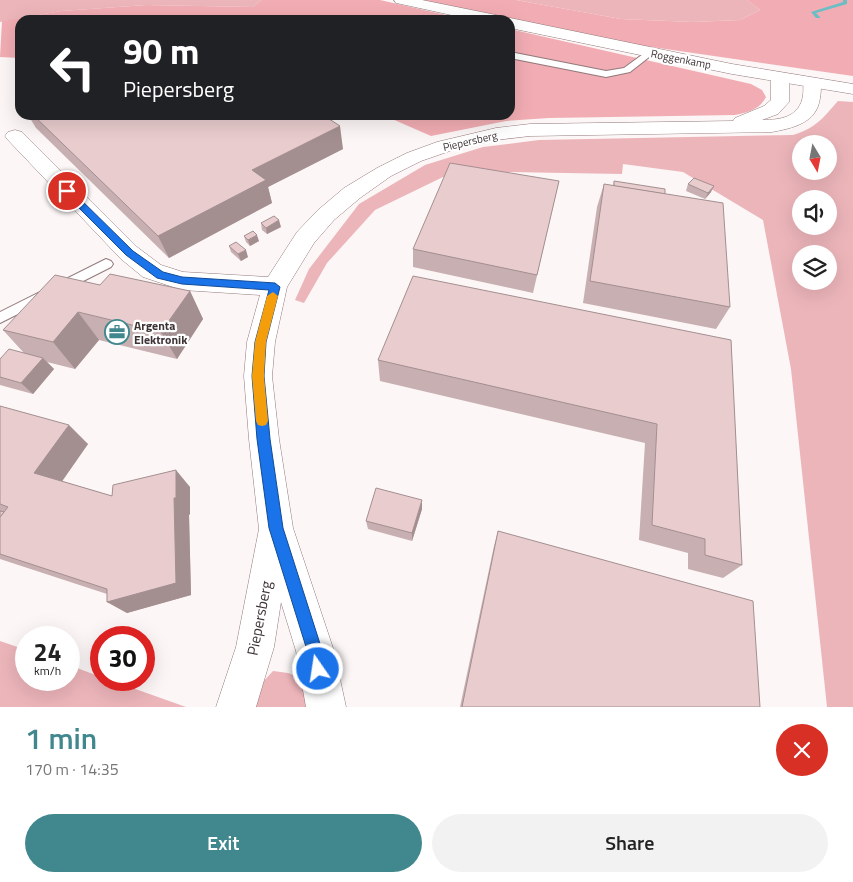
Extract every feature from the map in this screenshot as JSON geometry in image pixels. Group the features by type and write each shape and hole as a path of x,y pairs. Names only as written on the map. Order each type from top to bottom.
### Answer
{"street":[{"path":"402,0 472,15"},
{"name":"Roggenkamp","path":"515,24 780,78 853,89"},
{"name":"Piepersberg","path":"721,127 748,121 771,110 780,102 780,78"},
{"name":"Piepersberg","path":"326,707 314,650 276,528 258,376 261,342 275,287 305,238 326,215 352,193 384,172 414,157 444,146 496,134 530,130 772,126 790,123 803,117 813,94 812,83"},
{"path":"15,136 129,253 152,271 182,281 275,287"},
{"name":"Piepersberg","path":"236,707 255,647 276,528"}],"lane":[{"path":"515,56 606,74 627,70 650,52"},
{"path":"0,318 106,264"}],"shaded area":[{"path":"0,0 261,0 253,7 146,5 61,11 39,15 15,15 15,19 0,22"},
{"path":"261,0 380,0 446,15 37,15 61,11 146,5 253,7"},
{"path":"420,0 516,0 621,19 693,22 740,20 760,10 747,0 853,0 853,76 617,42 515,20 515,15 490,15"},
{"path":"516,0 747,0 760,10 740,20 693,22 621,19"},
{"path":"15,19 15,58 0,57 2,21"},
{"path":"515,30 751,84 762,90 766,97 757,108 735,115 549,118 506,121 431,136 394,120 515,120"},
{"path":"838,101 853,102 853,707 827,707 791,369 763,220 683,172 623,164 622,174 508,172 443,177 375,210 327,263 304,303 295,300 309,269 359,204 425,165 483,147 539,140 792,135 792,180 838,180 838,135 793,135 813,126"},
{"path":"0,641 15,646 15,691 80,691 80,669 90,673 90,691 141,691 186,707 0,707"},
{"path":"273,671 288,673 302,678 311,707 246,707 260,685"}],"building":[{"path":"38,120 331,120 340,126 252,170 266,180 158,236"},
{"path":"450,163 559,181 537,275 413,249"},
{"path":"694,178 714,186 708,193 688,184"},
{"path":"614,181 665,189 665,194 614,186"},
{"path":"604,184 723,203 730,307 590,281"},
{"path":"274,216 279,220 266,228 261,223"},
{"path":"253,231 257,235 248,240 244,236"},
{"path":"236,242 246,250 238,254 229,246"},
{"path":"110,274 190,291 161,332 78,312 53,342 3,330 55,275 100,285"},
{"path":"413,276 731,340 742,565 705,555 705,539 652,525 657,424 378,360"},
{"path":"9,349 43,358 21,383 0,377 0,359"},
{"path":"0,406 69,425 34,473 112,496 113,485 176,470 176,498 174,498 176,583 107,602 107,589 0,554 0,517 8,507 0,504"},
{"path":"376,488 422,500 412,533 366,521"},
{"path":"498,531 753,601 760,707 462,707"}],"waterway":[{"path":"818,17 813,12 845,3 845,0"}],"slow traffic":[{"path":"262,421 258,376 261,342 273,296"}],"place":[{"name":"Argenta Elektronik","path":"117,332"}],"route":[{"path":"67,191 129,253 160,275 182,281 275,287 261,342 258,376 264,439 276,528 314,650 318,669"}]}
